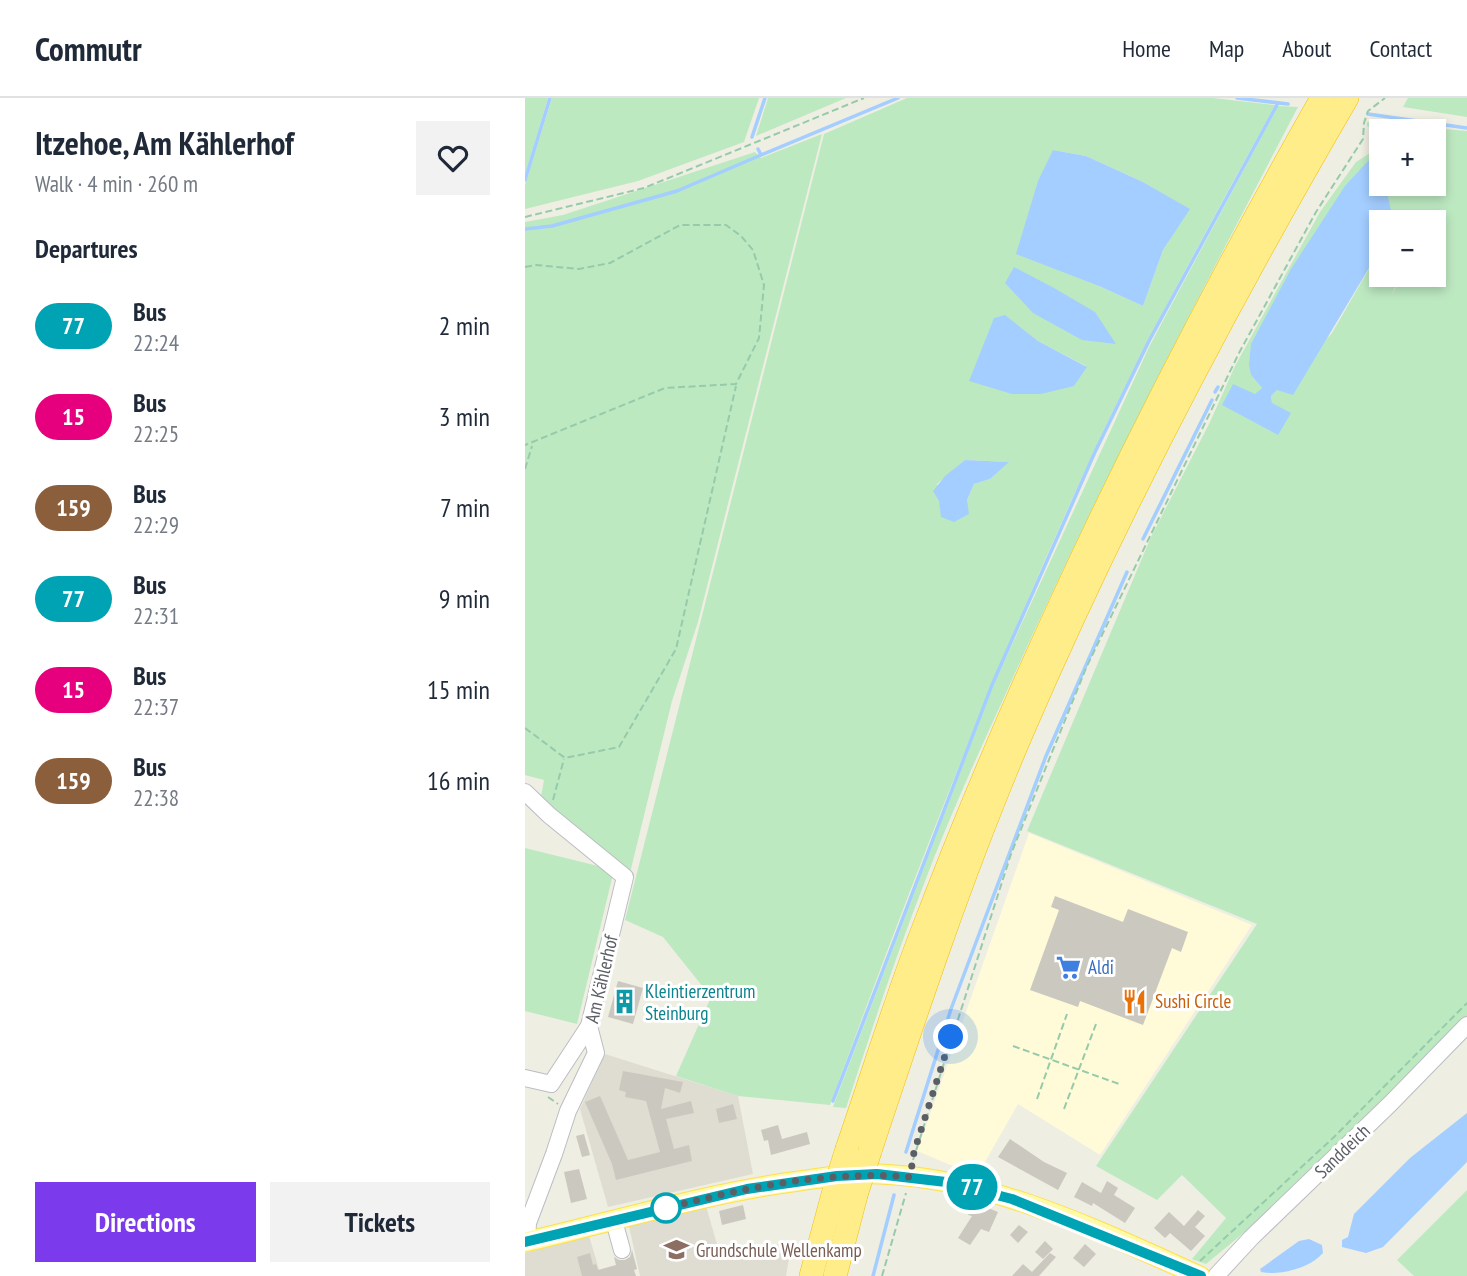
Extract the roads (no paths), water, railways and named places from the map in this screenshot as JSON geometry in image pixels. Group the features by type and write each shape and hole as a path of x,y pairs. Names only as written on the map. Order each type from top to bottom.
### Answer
{"highway":[{"path":"811,1276 846,1191 920,936 1007,722 1082,557 1210,303 1322,98"},
{"path":"858,1150 1023,731 1109,542 1227,311 1347,98"},
{"path":"835,1276 846,1191"}],"main road":[{"path":"526,1242 747,1189 877,1174 979,1189 1012,1199 1195,1273"}],"street":[{"name":"Am Kählerhof","path":"525,791 549,815 625,877 589,1026 596,1053 568,1111 528,1223 526,1242"},
{"name":"Sanddeich","path":"1216,1276 1251,1238 1390,1104 1467,1025"},
{"path":"525,1077 551,1084 589,1026"},
{"path":"614,1221 622,1250"}],"water":[{"path":"1053,150 1086,156 1143,182 1190,209 1163,250 1143,306 1016,254 1038,181"},
{"path":"1369,160 1369,196 1388,196 1391,210 1369,210 1369,268 1293,395 1277,390 1271,396 1272,403 1291,413 1278,435 1222,405 1233,384 1255,394 1262,388 1251,375 1251,344 1291,269 1345,186"},
{"path":"1014,267 1095,312 1116,344 1082,340 1033,313 1005,283"},
{"path":"1005,315 1038,341 1087,367 1074,386 1041,394 1012,394 969,381 994,318"},
{"path":"965,460 1009,462 990,479 974,484 967,500 969,514 954,522 941,517 939,501 933,491 945,476"},
{"path":"1467,1113 1467,1162 1383,1247 1366,1253 1342,1247 1342,1240 1348,1237 1354,1214 1410,1158"},
{"path":"1309,1239 1322,1245 1323,1253 1311,1263 1294,1270 1261,1272 1260,1269 1299,1241"}],"waterway":[{"path":"525,180 550,98"},
{"path":"752,137 765,98"},
{"path":"758,149 761,155 898,98"},
{"path":"1237,98 1288,104"},
{"path":"833,1101 992,685 1095,452 1149,341 1278,103"},
{"path":"1368,114 1467,128"},
{"path":"525,229 552,226 677,191 761,155"},
{"path":"1215,392 1218,387"},
{"path":"1143,539 1212,400"},
{"path":"906,1152 951,1009 1046,756 1127,572"},
{"path":"873,1276 894,1195"}],"place":[{"name":"Aldi","path":"1068,967"},
{"name":"Sushi Circle","path":"1135,1001"},
{"name":"Kleintierzentrum Steinburg","path":"625,1002"},
{"name":"Grundschule Wellenkamp","path":"676,1250"}]}
